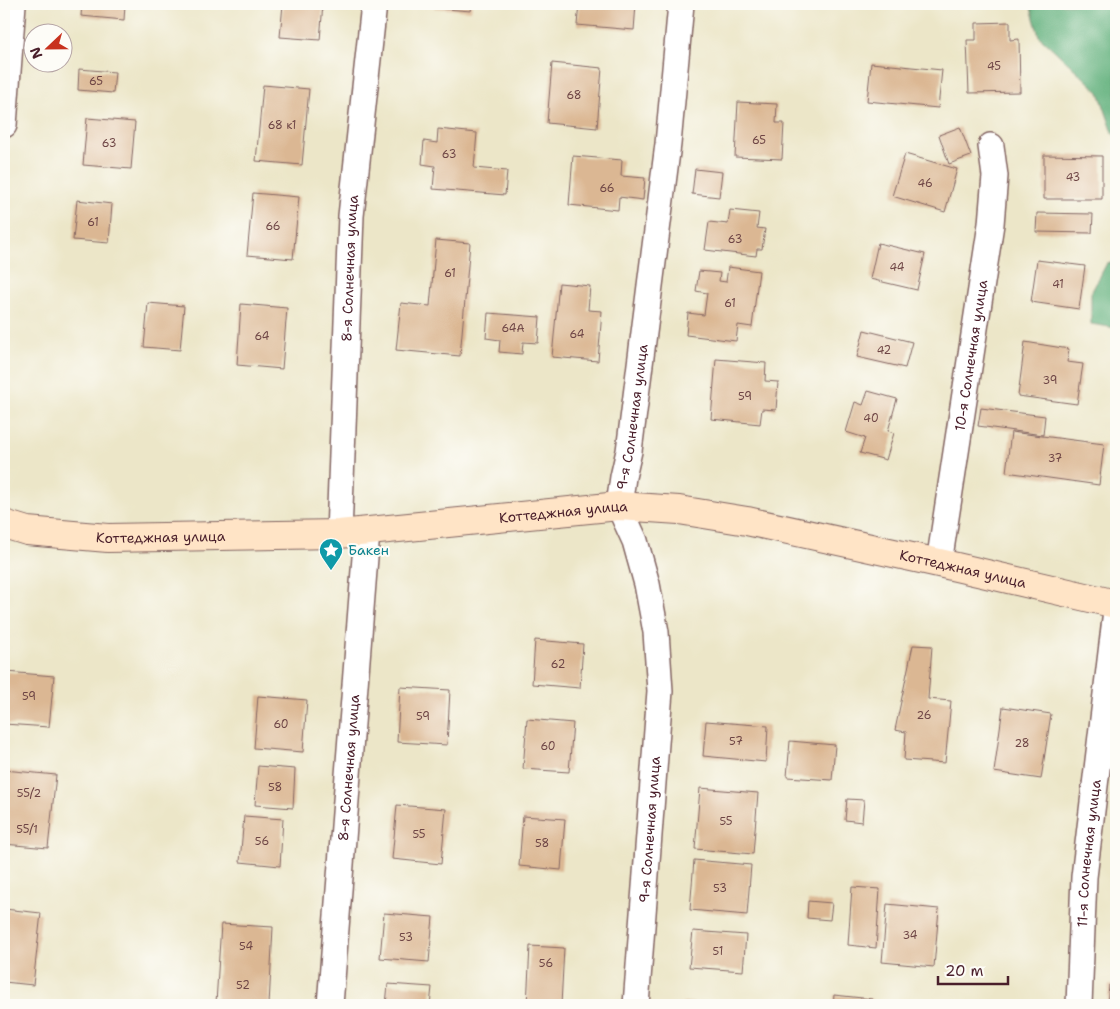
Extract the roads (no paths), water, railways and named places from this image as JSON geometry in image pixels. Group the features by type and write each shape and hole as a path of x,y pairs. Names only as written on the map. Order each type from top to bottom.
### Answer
{"street":[{"path":"4,126 13,4"},
{"name":"8-я Солнечная улица","path":"339,534 351,216 374,4"},
{"name":"9-я Солнечная улица","path":"636,1005 660,691 656,632 647,584 635,541 619,506 629,451 668,144 682,4"},
{"name":"10-я Солнечная улица","path":"939,563 991,224 994,176 991,146"},
{"name":"Коттеджная улица","path":"4,524 27,531 108,538 339,534 619,506 679,510 747,521 1116,604"},
{"name":"8-я Солнечная улица","path":"330,1005 367,532"},
{"name":"11-я Солнечная улица","path":"1079,1005 1084,877 1116,611"}],"place":[{"name":"Бакен","path":"331,571"}]}
